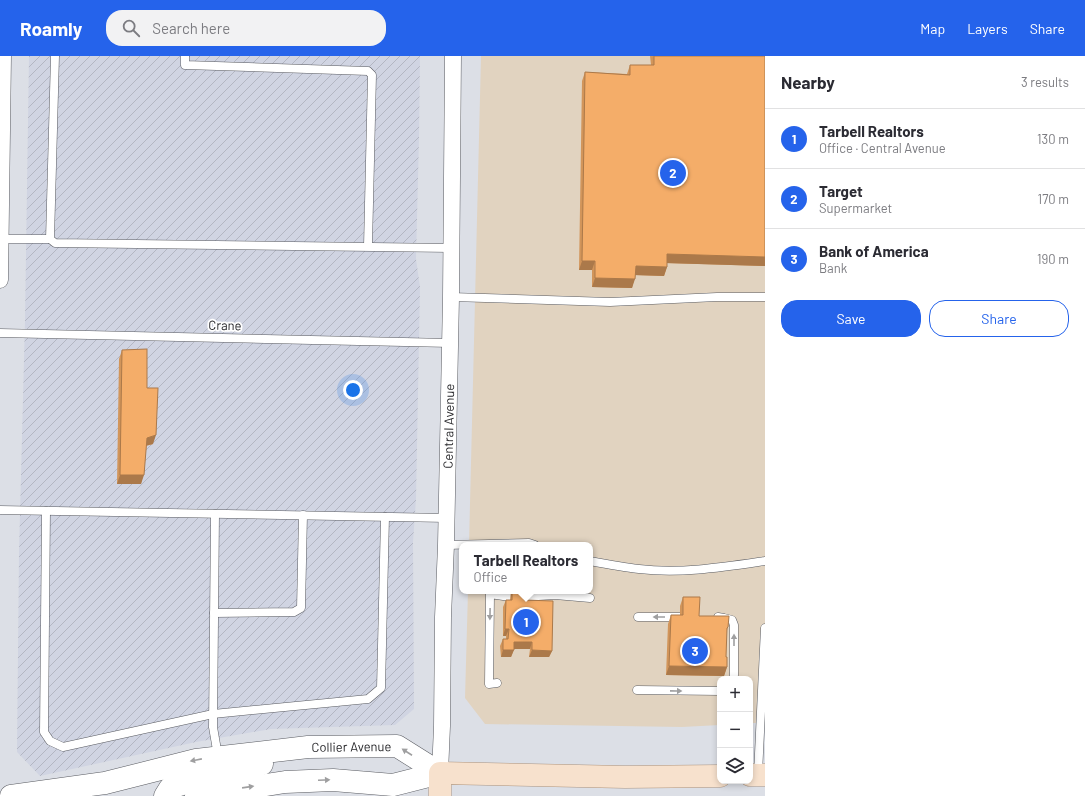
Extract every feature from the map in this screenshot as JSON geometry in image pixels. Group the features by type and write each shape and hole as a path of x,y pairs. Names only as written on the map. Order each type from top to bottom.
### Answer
{"main road":[{"name":"Collier Avenue","path":"11,796 105,783 196,760 308,746 397,746 440,773"},
{"path":"165,796 170,788 261,764 285,749"},
{"path":"196,796 285,782 326,780 393,785 440,773 625,777 717,776"},
{"name":"Central Avenue","path":"440,773 440,796"}],"street":[{"path":"0,280 3,56"},
{"name":"Central Avenue","path":"440,773 443,617 447,518 453,56"}],"lane":[{"path":"50,239 55,56"},
{"path":"186,56 185,65 368,71 372,75 368,246"},
{"path":"1,240 50,239 55,243 451,248"},
{"path":"451,297 610,302 717,297 765,297"},
{"name":"Crane","path":"0,333 450,343"},
{"path":"0,510 447,518"},
{"path":"46,511 44,732 50,741 63,746 213,714 368,699 380,688 385,517"},
{"path":"215,514 213,727 218,757"},
{"path":"214,613 294,612 301,608 303,515"},
{"path":"446,545 459,545"},
{"path":"593,562 640,570 682,570 725,567 765,561"},
{"path":"497,683 489,684 490,594 510,597"},
{"path":"521,597 555,595 590,598"},
{"path":"638,617 680,617"},
{"path":"710,617 732,620 734,625 734,676"},
{"path":"758,775 765,628"},
{"path":"637,690 717,691"}],"shaded area":[{"path":"29,56 420,56 416,259 420,287 416,499 413,542 414,709 395,725 271,729 196,742 40,776 17,752 19,553 25,321"},
{"path":"481,56 765,56 765,723 753,723 753,676 717,676 717,725 682,727 485,724 465,698 468,594 593,594 593,542 469,542"}],"building":[{"path":"654,56 765,56 765,257 667,254 667,267 636,266 635,279 595,278 595,261 582,261 585,72 630,75 630,65 654,65"},
{"path":"147,349 147,388 158,388 156,435 147,438 144,475 120,475 122,350"},
{"path":"512,594 524,594 524,600 553,601 552,651 532,650 532,642 514,642 514,650 503,650 503,639 508,639 509,629 505,629 506,600 512,600"},
{"path":"683,597 700,597 699,616 729,616 727,628 727,667 669,666 671,615 683,615"}],"place":[{"name":"Target","path":"673,173"},
{"name":"Tarbell Realtors","path":"526,622"},
{"name":"Bank of America","path":"695,651"}]}
